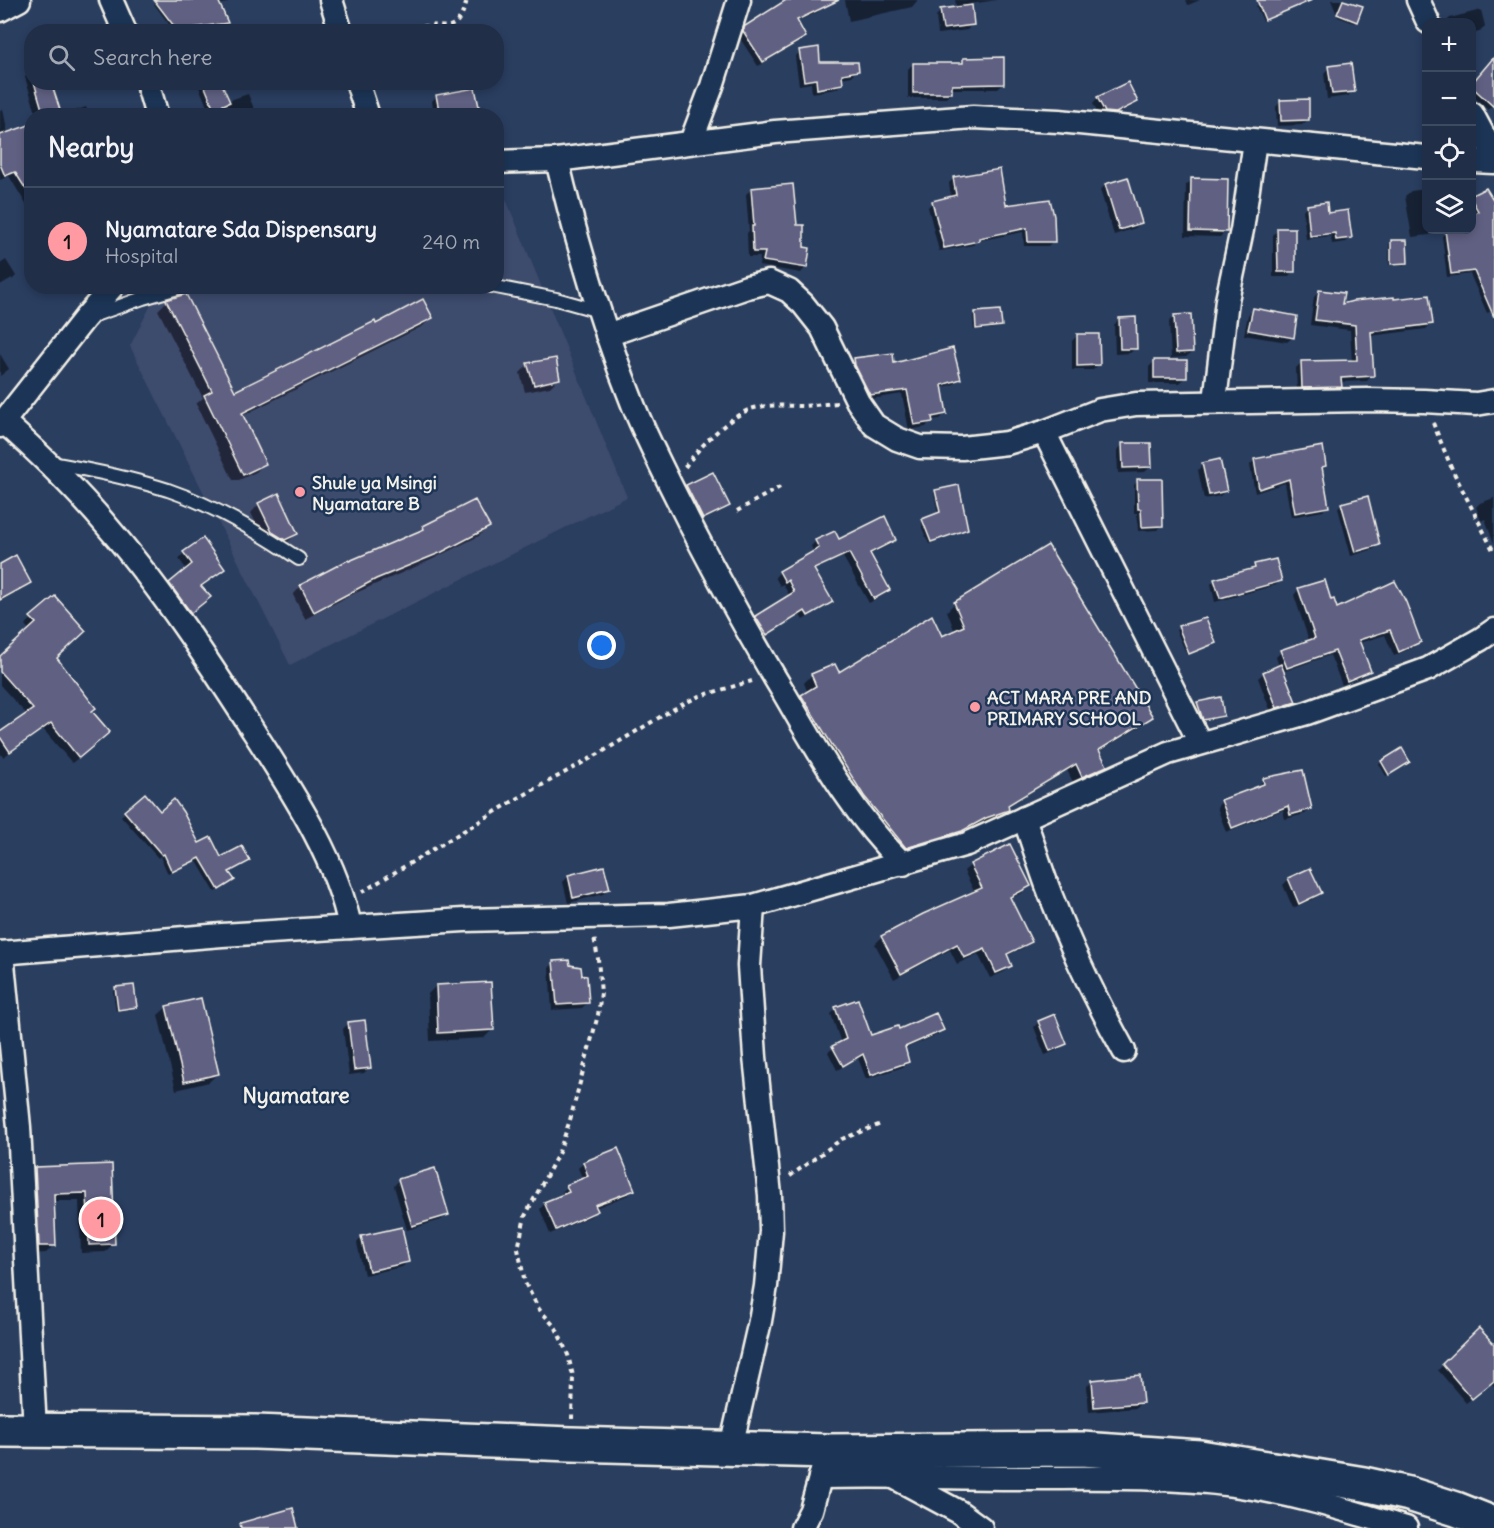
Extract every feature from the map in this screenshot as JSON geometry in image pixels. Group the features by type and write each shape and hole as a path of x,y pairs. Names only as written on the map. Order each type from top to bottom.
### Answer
{"main road":[{"path":"0,1430 255,1432 731,1448 824,1464 1082,1449 1200,1457 1364,1484 1419,1497 1494,1524"}],"street":[{"path":"0,10 19,0"},
{"path":"111,0 122,24"},
{"path":"332,0 338,24"},
{"path":"691,142 712,86 739,0"},
{"path":"1419,0 1426,18"},
{"path":"149,90 155,108"},
{"path":"360,90 365,108"},
{"path":"504,162 557,160 786,131 973,117 1059,121 1422,157"},
{"path":"1476,121 1494,155"},
{"path":"1215,401 1227,300 1244,219 1255,141"},
{"path":"557,160 576,239 607,334 635,409 676,496 773,676 844,794 879,840 903,864"},
{"path":"1476,161 1494,162"},
{"path":"607,334 747,287 769,282 789,291 822,328 858,402 874,425 897,439 920,447 962,448 1007,443 1044,432 1100,410 1136,404 1215,401 1424,401 1476,404 1494,401"},
{"path":"106,294 2,424 49,463 113,532 171,608 309,820 345,902 350,927"},
{"path":"1044,432 1200,743"},
{"path":"35,1430 19,1126 1,953 350,927 464,920 669,915 753,906 967,844 1168,753 1307,713 1428,669 1494,630"},
{"path":"1024,818 1052,900 1075,956 1124,1051"},
{"path":"731,1448 754,1351 766,1286 771,1231 770,1195 754,1057 749,966 753,906"},
{"path":"802,1528 811,1510 824,1464 890,1475 1183,1479 1236,1485 1301,1497 1393,1526"},
{"path":"890,1475 959,1512 981,1528"}],"lane":[{"path":"504,289 599,310"},
{"path":"85,318 157,294"},
{"path":"49,463 110,474 170,491 214,509 272,541 299,559"}],"path":[{"path":"455,24 460,21 467,0"},
{"path":"1424,401 1452,469 1494,552"},
{"path":"676,496 681,472 694,454 718,429 751,408 777,404 858,402"},
{"path":"737,511 780,487"},
{"path":"345,902 506,805 688,701 735,685 773,676"},
{"path":"571,1444 573,1376 568,1355 556,1328 539,1309 525,1283 518,1249 525,1216 559,1152 570,1120 598,1015 601,993 598,959 589,918"},
{"path":"770,1195 802,1166 842,1139 881,1124"}],"shaded area":[{"path":"504,194 627,497 290,665 130,346 156,294 504,294"}],"building":[{"path":"154,0 218,0 228,23 221,24 172,24"},
{"path":"786,0 839,0 797,20 806,37 763,62 743,31 745,26"},
{"path":"1257,0 1312,0 1265,20"},
{"path":"1343,0 1363,6 1357,22 1337,14"},
{"path":"972,5 974,25 943,29 940,9"},
{"path":"819,47 820,62 858,62 859,71 842,74 843,84 817,89 816,79 804,81 799,50"},
{"path":"1004,57 1004,84 952,85 952,93 913,93 913,63 963,63 963,58"},
{"path":"1494,57 1494,107 1476,91 1476,78"},
{"path":"1351,63 1355,92 1332,94 1328,66"},
{"path":"1128,82 1138,102 1116,113 1105,112 1097,97"},
{"path":"36,90 54,90 59,108 42,108"},
{"path":"206,90 225,90 230,102 214,108"},
{"path":"475,90 479,108 438,108 436,95"},
{"path":"1309,99 1309,120 1281,121 1280,100"},
{"path":"24,127 24,186 15,172 5,176 0,164 0,135"},
{"path":"1000,169 1006,205 1050,199 1054,216 1055,242 1028,242 1027,228 944,248 932,201 956,195 953,177"},
{"path":"1128,177 1142,223 1119,230 1105,184"},
{"path":"1191,178 1228,179 1227,232 1190,231"},
{"path":"793,184 797,225 804,225 804,247 810,248 807,268 763,261 765,252 753,252 752,226 754,226 751,188"},
{"path":"1486,188 1494,201 1494,317 1474,271 1451,274 1446,234 1476,234 1476,212 1478,211 1476,193"},
{"path":"1327,202 1328,213 1348,210 1352,238 1336,240 1335,233 1310,236 1307,205"},
{"path":"1277,228 1295,228 1295,272 1278,272"},
{"path":"1391,240 1407,240 1408,263 1391,264"},
{"path":"1319,290 1344,293 1342,304 1353,301 1429,295 1433,324 1371,332 1374,376 1341,378 1342,387 1302,388 1301,361 1357,360 1355,325 1315,320"},
{"path":"186,294 235,391 423,299 433,318 242,413 266,464 243,475 204,395 212,391 166,300"},
{"path":"1253,308 1297,316 1294,338 1248,330"},
{"path":"1000,310 1002,326 976,329 975,312"},
{"path":"1191,314 1193,352 1176,353 1174,315"},
{"path":"1136,317 1137,349 1120,349 1119,318"},
{"path":"1077,334 1099,334 1100,365 1077,366"},
{"path":"953,348 961,379 942,385 947,414 932,417 933,422 914,425 907,390 870,395 855,365 854,358 893,353 894,363"},
{"path":"556,358 560,379 534,385 527,363"},
{"path":"1154,360 1187,360 1187,378 1154,378"},
{"path":"1122,443 1151,443 1152,467 1123,468"},
{"path":"1323,446 1326,466 1322,467 1329,507 1295,513 1289,479 1259,489 1254,459"},
{"path":"1220,459 1227,491 1209,495 1202,463"},
{"path":"713,472 730,506 703,519 686,485"},
{"path":"1137,479 1162,479 1163,526 1142,527 1141,509 1138,509"},
{"path":"959,485 968,529 931,542 922,519 940,512 935,490"},
{"path":"279,493 298,534 285,540 272,532 258,503"},
{"path":"1368,496 1380,545 1355,552 1341,503"},
{"path":"475,500 490,527 442,552 376,579 314,612 300,585 348,560 424,529 423,526"},
{"path":"885,516 896,540 870,553 890,590 874,599 849,553 814,569 833,602 808,616 805,611 767,635 755,616 794,592 788,580 785,582 779,571 819,548 815,540 835,531 839,539"},
{"path":"203,538 225,569 201,586 211,597 191,613 169,583 192,564 183,552"},
{"name":"ACT MARA PRE AND PRIMARY SCHOOL","path":"1048,545 1153,717 1099,750 1107,766 1082,777 1076,764 1008,805 1009,810 986,818 962,831 906,848 864,796 801,695 816,686 811,674 835,664 839,672 932,615 942,636 964,626 954,602"},
{"path":"16,555 31,583 0,600 0,564"},
{"path":"1276,559 1282,581 1220,598 1214,579 1255,568 1254,564"},
{"path":"1325,580 1331,600 1334,599 1337,608 1395,581 1406,602 1421,642 1399,652 1390,630 1359,640 1371,671 1347,681 1335,651 1287,668 1280,650 1315,638 1298,588"},
{"path":"55,596 86,631 57,658 96,708 92,711 110,732 79,758 51,723 10,752 0,737 0,732 33,709 0,672 0,656 36,623 30,617"},
{"path":"1206,618 1216,643 1189,654 1178,626"},
{"path":"1281,664 1296,702 1277,708 1263,672"},
{"path":"1221,697 1224,716 1203,720 1197,702"},
{"path":"1402,748 1410,762 1389,775 1381,761"},
{"path":"1303,770 1312,809 1290,815 1288,806 1232,828 1221,800 1264,784 1263,778"},
{"path":"145,793 160,811 174,799 199,843 211,837 221,857 242,846 250,861 229,872 235,880 219,890 200,858 172,872 164,854 162,855 124,811"},
{"path":"1010,844 1031,886 1010,897 1032,942 1007,954 1012,966 996,973 985,949 964,958 957,944 901,974 881,936 923,914 982,888 970,864"},
{"path":"604,866 610,889 573,898 568,875"},
{"path":"1310,868 1322,893 1299,904 1288,878"},
{"path":"569,960 570,965 581,967 582,975 587,976 589,1003 557,1005 553,961"},
{"path":"491,982 494,1030 438,1033 436,985"},
{"path":"134,985 137,1007 118,1010 115,987"},
{"path":"201,998 219,1074 184,1082 166,1006"},
{"path":"858,999 871,1035 898,1026 899,1029 936,1013 944,1030 905,1047 909,1062 871,1075 863,1054 843,1066 832,1046 846,1039 835,1007"},
{"path":"1055,1014 1067,1044 1050,1051 1038,1021"},
{"path":"365,1020 371,1068 354,1070 348,1022"},
{"path":"618,1148 635,1190 595,1205 598,1211 556,1230 544,1202 569,1192 566,1185 588,1176 583,1162"},
{"path":"112,1164 115,1244 89,1245 87,1193 54,1194 56,1246 39,1246 35,1167"},
{"path":"435,1168 449,1215 412,1226 398,1179"},
{"path":"402,1227 409,1262 369,1271 361,1236"},
{"path":"1479,1328 1494,1344 1494,1381 1472,1399 1442,1364"},
{"path":"1140,1375 1143,1403 1094,1407 1092,1380"},
{"path":"293,1508 298,1528 241,1528 240,1523"}],"place":[{"name":"Shule ya Msingi Nyamatare B","path":"300,492"},
{"name":"ACT MARA PRE AND PRIMARY SCHOOL","path":"975,707"},
{"name":"Nyamatare Sda Dispensary","path":"101,1219"}],"district":[{"name":"Nyamatare","path":"296,1095"}]}
